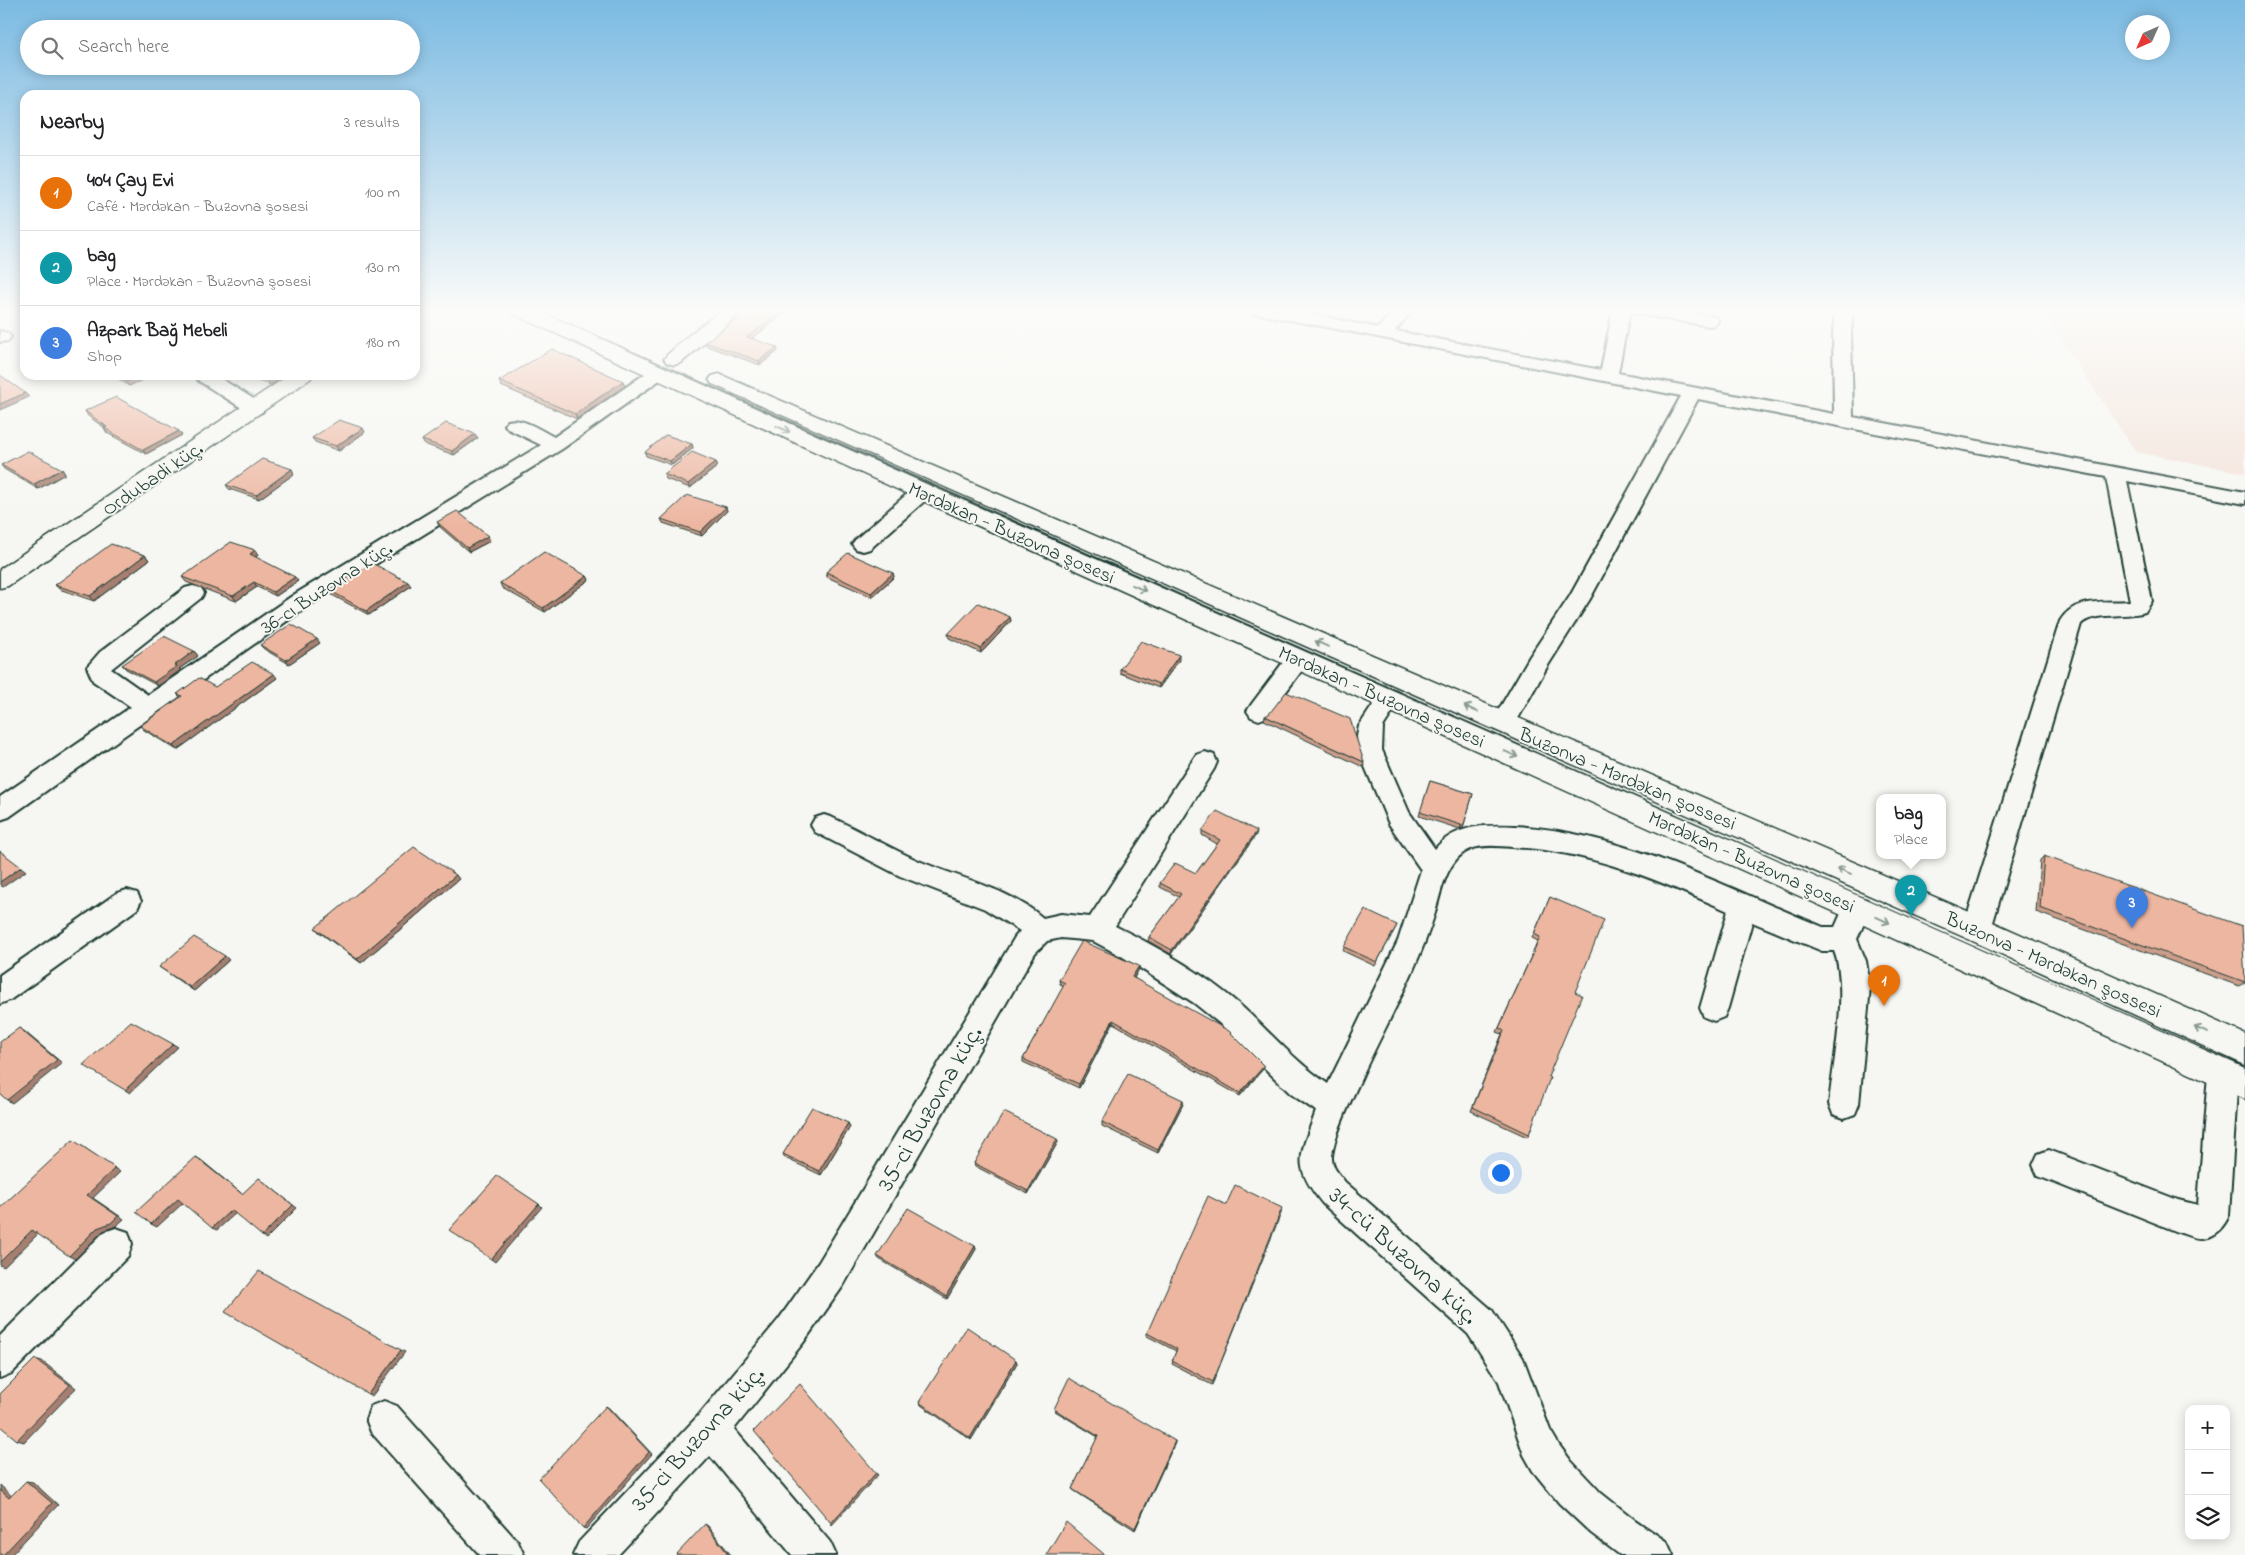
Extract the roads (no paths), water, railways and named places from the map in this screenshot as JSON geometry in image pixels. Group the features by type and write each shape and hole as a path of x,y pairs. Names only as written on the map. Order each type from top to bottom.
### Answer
{"main road":[{"name":"Ordubadi küç.","path":"0,580 293,382"},
{"name":"Mərdəkan - Buzovna şosesi","path":"698,382 922,492 1857,908 2234,1079"},
{"name":"Buzonva - Mərdəkan şossesi","path":"723,382 1977,928 2245,1050"}],"street":[{"path":"211,382 255,408"},
{"name":"36-cı Buzovna küç.","path":"0,810 339,575 555,445 644,382"},
{"path":"1627,382 1844,420 2245,498"},
{"path":"1843,382 1844,420"},
{"path":"1503,723 1538,662 1579,599 1692,394"},
{"path":"515,425 555,445"},
{"path":"1977,928 2071,621 2076,614 2086,610 2128,610 2137,607 2141,601 2115,472"},
{"path":"863,544 922,492"},
{"path":"149,707 102,675 100,667 108,658 193,593"},
{"path":"1258,711 1298,659"},
{"path":"1389,699 1371,726 1369,736 1370,750 1398,816 1435,869 1454,846 1465,840 1478,837 1541,838 1576,844 1613,854 1822,939 1843,940"},
{"path":"1096,930 1205,762"},
{"path":"824,825 910,868 1006,906 1027,918 1039,931 1061,926 1096,930 1133,948 1204,994 1229,1014 1302,1084 1333,1105"},
{"name":"34-cü Buzovna küç.","path":"1435,869 1412,942 1333,1105 1316,1157 1320,1175 1334,1193 1480,1322 1497,1344 1511,1371 1537,1442 1551,1467 1594,1511 1634,1543 1654,1555"},
{"path":"0,991 127,901"},
{"path":"1714,1008 1743,906"},
{"path":"1844,1104 1856,987 1852,961 1843,940 1857,908"},
{"name":"35-ci Buzovna küç.","path":"592,1555 711,1429 791,1331 831,1274 1025,945 1039,931"},
{"path":"2049,1165 2178,1216 2202,1222 2213,1215 2234,1079"},
{"path":"0,1360 116,1244"},
{"path":"384,1419 505,1555"},
{"path":"711,1429 817,1555"}],"place":[{"name":"bag","path":"1911,916"},
{"name":"Azpark Bağ Mebeli","path":"2132,928"},
{"name":"404 Çay Evi","path":"1884,1006"}]}
